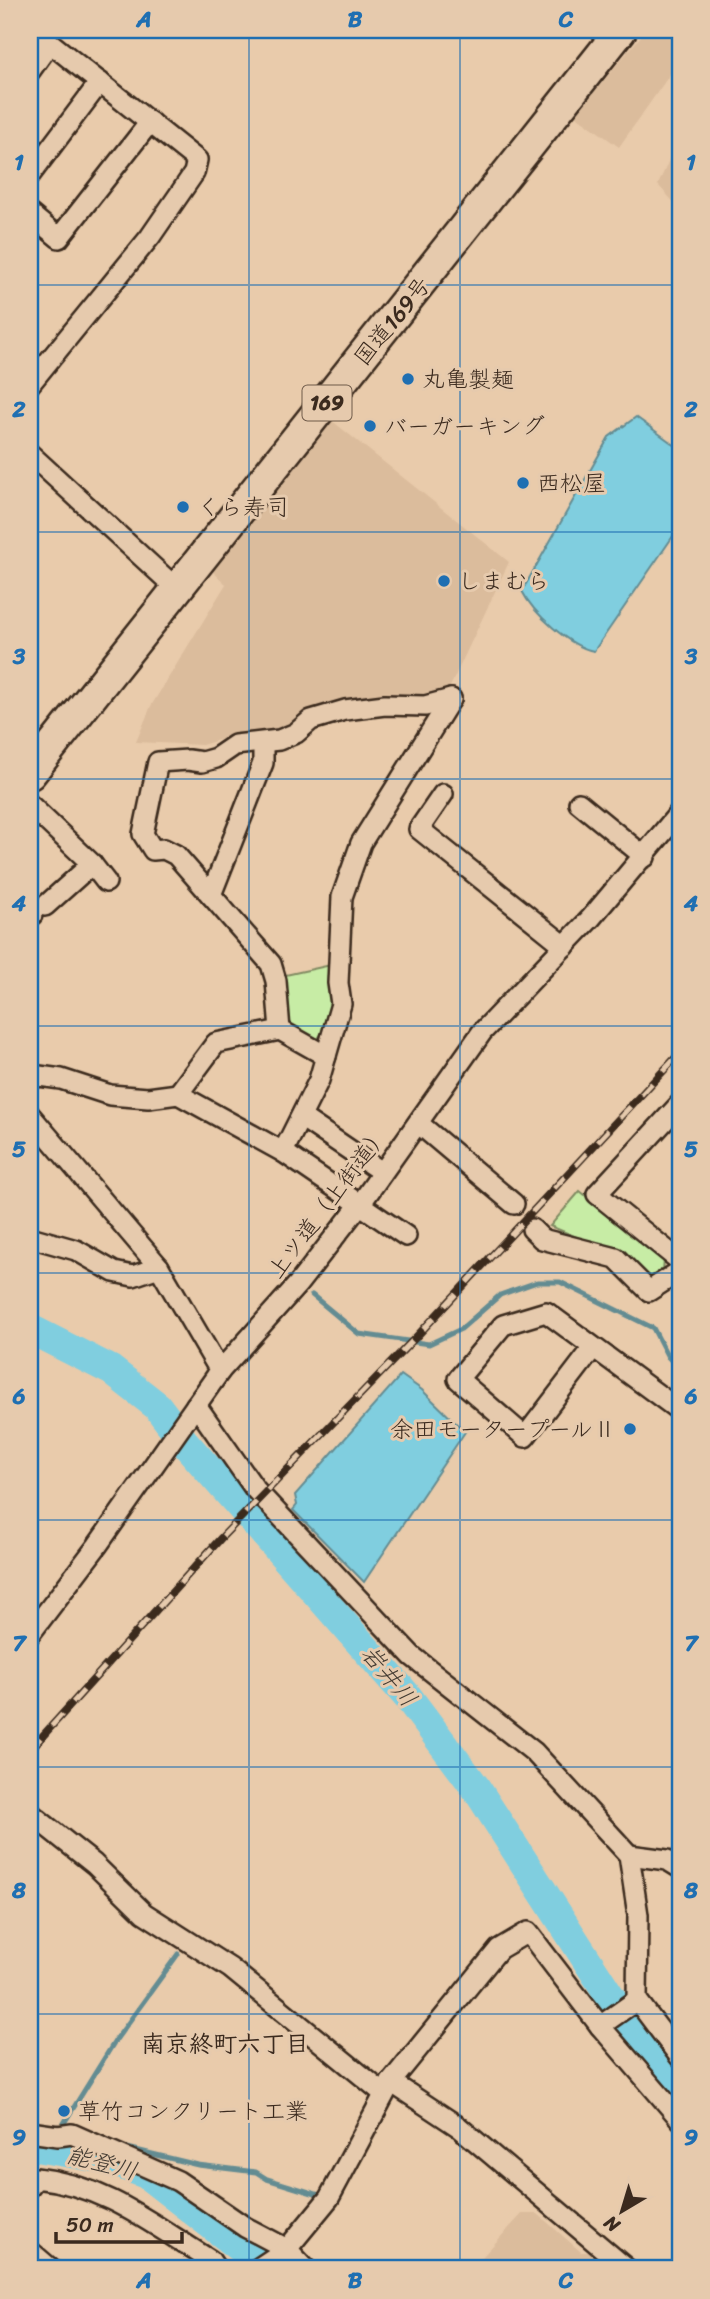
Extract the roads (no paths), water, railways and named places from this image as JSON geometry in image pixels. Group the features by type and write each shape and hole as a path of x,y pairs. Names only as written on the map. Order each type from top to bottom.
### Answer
{"highway":[{"name":"国道169号","path":"30,774 621,30"}],"street":[{"path":"30,384 150,237 194,173 197,160 34,30"},
{"path":"30,71 50,43"},
{"path":"30,175 100,82"},
{"path":"30,214 59,238 150,122"},
{"path":"30,454 178,590"},
{"path":"280,1030 276,981 271,964 176,855 164,849 153,850 143,834 158,762 202,762 216,758 235,745 279,740 296,733 311,720 345,710 385,705 425,706 451,699 361,843 349,875 342,897 338,983 341,1004 326,1056 301,1117 283,1152"},
{"path":"211,895 263,763 262,743"},
{"path":"443,794 419,829 565,946"},
{"path":"579,803 645,857"},
{"path":"30,805 92,864 106,882"},
{"name":"上ツ道（上街道）","path":"30,1634 97,1546 220,1371 298,1284 361,1203 482,1032 565,946 645,857 680,812"},
{"path":"36,911 92,864"},
{"path":"178,1094 216,1043 280,1030 326,1056"},
{"path":"30,1080 39,1076 61,1079 110,1096 148,1098 178,1094 283,1152 406,1236"},
{"path":"680,1104 673,1126 597,1194 680,1261"},
{"path":"30,1115 159,1266 220,1371"},
{"path":"301,1117 382,1172"},
{"path":"418,1123 514,1204"},
{"path":"532,1229 542,1239 617,1258 649,1291 680,1271"},
{"path":"30,1237 76,1250 114,1272 133,1276 159,1266"},
{"path":"593,1348 525,1437 458,1379 503,1325 546,1312 680,1411"},
{"path":"196,1405 255,1489 412,1656 534,1752 629,1855 638,1915 634,2001 680,2057"},
{"path":"30,1813 94,1864 144,1913 230,1968 387,2087 459,2127 627,2269"},
{"path":"629,1855 667,1860 680,1868"},
{"path":"257,2269 282,2252 329,2198 387,2087 499,1949 528,1932 680,2119"},
{"path":"602,2024 634,2001"},
{"path":"30,2132 58,2136 72,2134 119,2152 178,2181 306,2269"},
{"path":"30,2186 36,2178 63,2181 102,2193 210,2260 216,2269"},
{"path":"30,2251 51,2269"}],"water":[{"path":"636,417 680,449 680,526 594,651 574,643 553,628 522,591 609,437"},
{"path":"401,1375 422,1390 465,1432 364,1582 293,1510 297,1505 295,1495"}],"waterway":[{"path":"312,1295 359,1334 429,1344 461,1329 500,1295 537,1282 560,1282 653,1328 668,1357 680,1369"},
{"name":"岩井川","path":"30,1329 111,1370 157,1406 185,1443 407,1696 476,1788 630,2027 680,2088"},
{"path":"61,2128 115,2041 178,1954"},
{"name":"能登川","path":"30,2146 107,2159 146,2174 268,2269"},
{"path":"119,2146 198,2165 256,2172 267,2179 319,2195"}],"railway":[{"path":"30,1750 221,1538 417,1336 680,1053"}],"place":[{"name":"丸亀製麺","path":"408,379"},
{"name":"バーガーキング","path":"370,426"},
{"name":"西松屋","path":"523,483"},
{"name":"くら寿司","path":"183,507"},
{"name":"しまむら","path":"444,581"},
{"name":"余田モータープールⅡ","path":"630,1429"},
{"name":"草竹コンクリート工業","path":"64,2111"}],"district":[{"name":"南京終町六丁目","path":"225,2044"}]}
